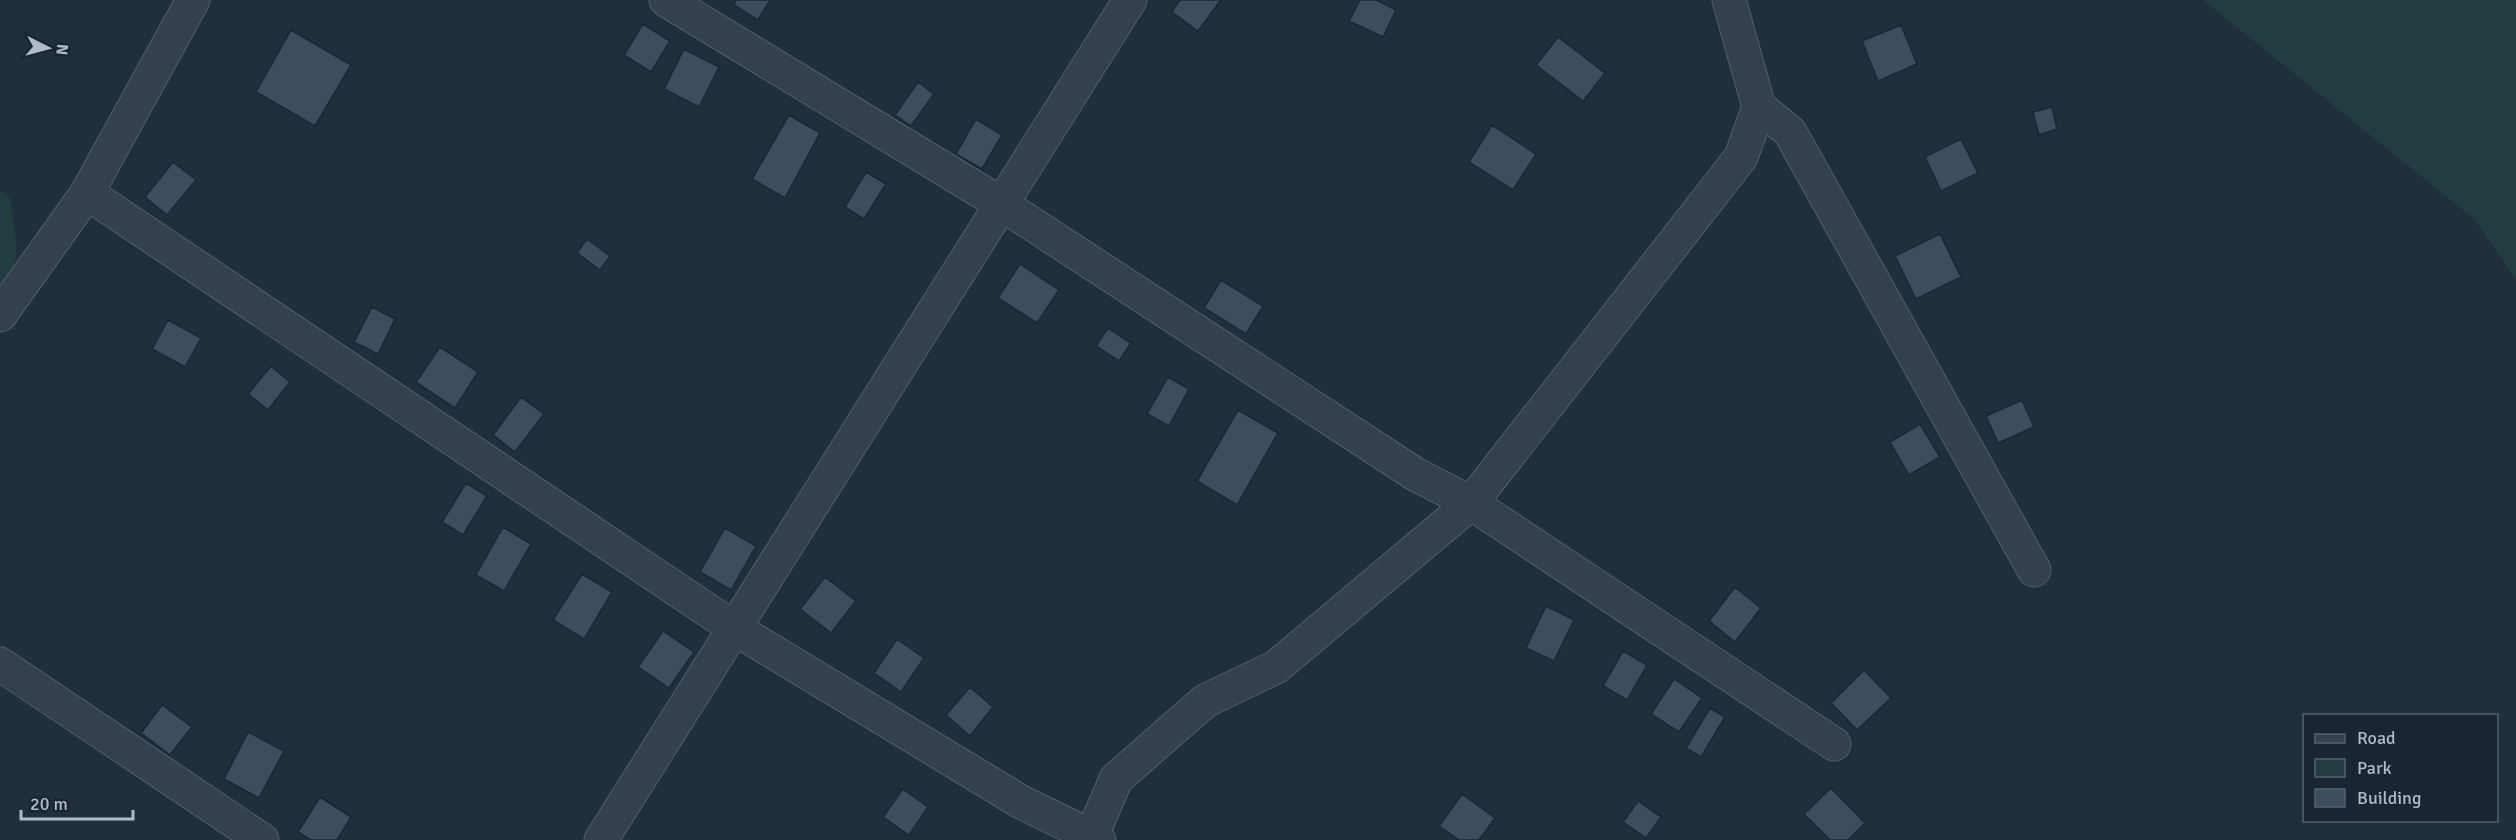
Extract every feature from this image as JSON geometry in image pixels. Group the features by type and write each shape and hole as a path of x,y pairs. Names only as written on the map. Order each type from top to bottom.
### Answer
{"lane":[{"path":"0,315 87,193 193,0"},
{"path":"666,0 1000,203 1415,474 1471,503 1834,744"},
{"path":"601,840 1000,203 1130,0"},
{"path":"87,193 734,628 1021,802 1095,838 1116,779 1205,701 1276,667 1471,503 1741,157 1759,107 1732,1"},
{"path":"1759,107 1790,132 2034,570"},
{"path":"0,663 262,840"}],"green space":[{"path":"2203,0 2516,0 2516,280 2474,219"},
{"path":"0,190 10,198 17,247 10,292 0,291"}],"building":[{"path":"736,0 770,0 758,20 734,5"},
{"path":"1180,0 1221,0 1198,31 1172,12"},
{"path":"1360,0 1376,0 1396,10 1383,37 1349,21"},
{"path":"643,24 670,41 651,72 624,55"},
{"path":"1901,25 1917,64 1878,81 1862,41"},
{"path":"291,30 351,65 315,126 256,92"},
{"path":"1558,37 1605,73 1583,101 1536,65"},
{"path":"684,49 719,67 699,107 664,89"},
{"path":"918,82 934,94 911,126 895,115"},
{"path":"2052,107 2057,129 2039,135 2033,112"},
{"path":"789,115 820,133 785,198 752,179"},
{"path":"976,119 1002,135 982,169 956,154"},
{"path":"1492,125 1536,154 1513,190 1469,162"},
{"path":"1961,139 1978,173 1941,191 1925,157"},
{"path":"173,162 196,180 167,215 145,197"},
{"path":"866,172 886,184 864,219 845,207"},
{"path":"1940,234 1961,277 1916,299 1895,256"},
{"path":"587,239 610,256 600,270 577,253"},
{"path":"1020,264 1059,290 1037,323 998,298"},
{"path":"1221,280 1263,306 1246,334 1204,308"},
{"path":"372,307 395,319 378,354 354,342"},
{"path":"168,320 201,338 185,367 152,349"},
{"path":"1108,328 1131,343 1119,361 1096,346"},
{"path":"440,347 478,372 455,408 416,382"},
{"path":"271,366 290,382 268,410 248,394"},
{"path":"1168,377 1189,389 1169,426 1147,414"},
{"path":"521,397 544,414 515,452 493,435"},
{"path":"2022,400 2034,427 1998,443 1986,416"},
{"path":"1238,410 1278,433 1237,505 1197,481"},
{"path":"1920,424 1940,457 1909,475 1890,442"},
{"path":"466,483 487,496 463,535 442,522"},
{"path":"503,527 531,544 504,591 476,575"},
{"path":"725,528 756,546 731,590 700,572"},
{"path":"582,574 612,592 584,639 553,620"},
{"path":"825,577 856,601 831,633 800,609"},
{"path":"1735,587 1761,608 1735,642 1709,621"},
{"path":"1546,606 1574,620 1554,661 1526,648"},
{"path":"663,631 694,652 669,688 638,667"},
{"path":"897,639 924,658 901,692 874,673"},
{"path":"1623,651 1647,665 1627,700 1603,686"},
{"path":"1864,670 1891,698 1857,730 1831,703"},
{"path":"1674,679 1702,698 1679,732 1651,714"},
{"path":"970,687 993,707 970,736 946,715"},
{"path":"162,705 192,727 170,755 141,733"},
{"path":"1710,708 1725,717 1701,757 1686,748"},
{"path":"248,732 284,751 259,798 224,779"},
{"path":"1831,788 1865,823 1848,840 1830,840 1804,814"},
{"path":"903,789 928,807 909,835 883,817"},
{"path":"1462,794 1495,818 1479,840 1459,840 1439,826"},
{"path":"320,797 351,817 337,840 311,840 298,832"},
{"path":"1638,801 1661,817 1646,838 1623,822"}]}
